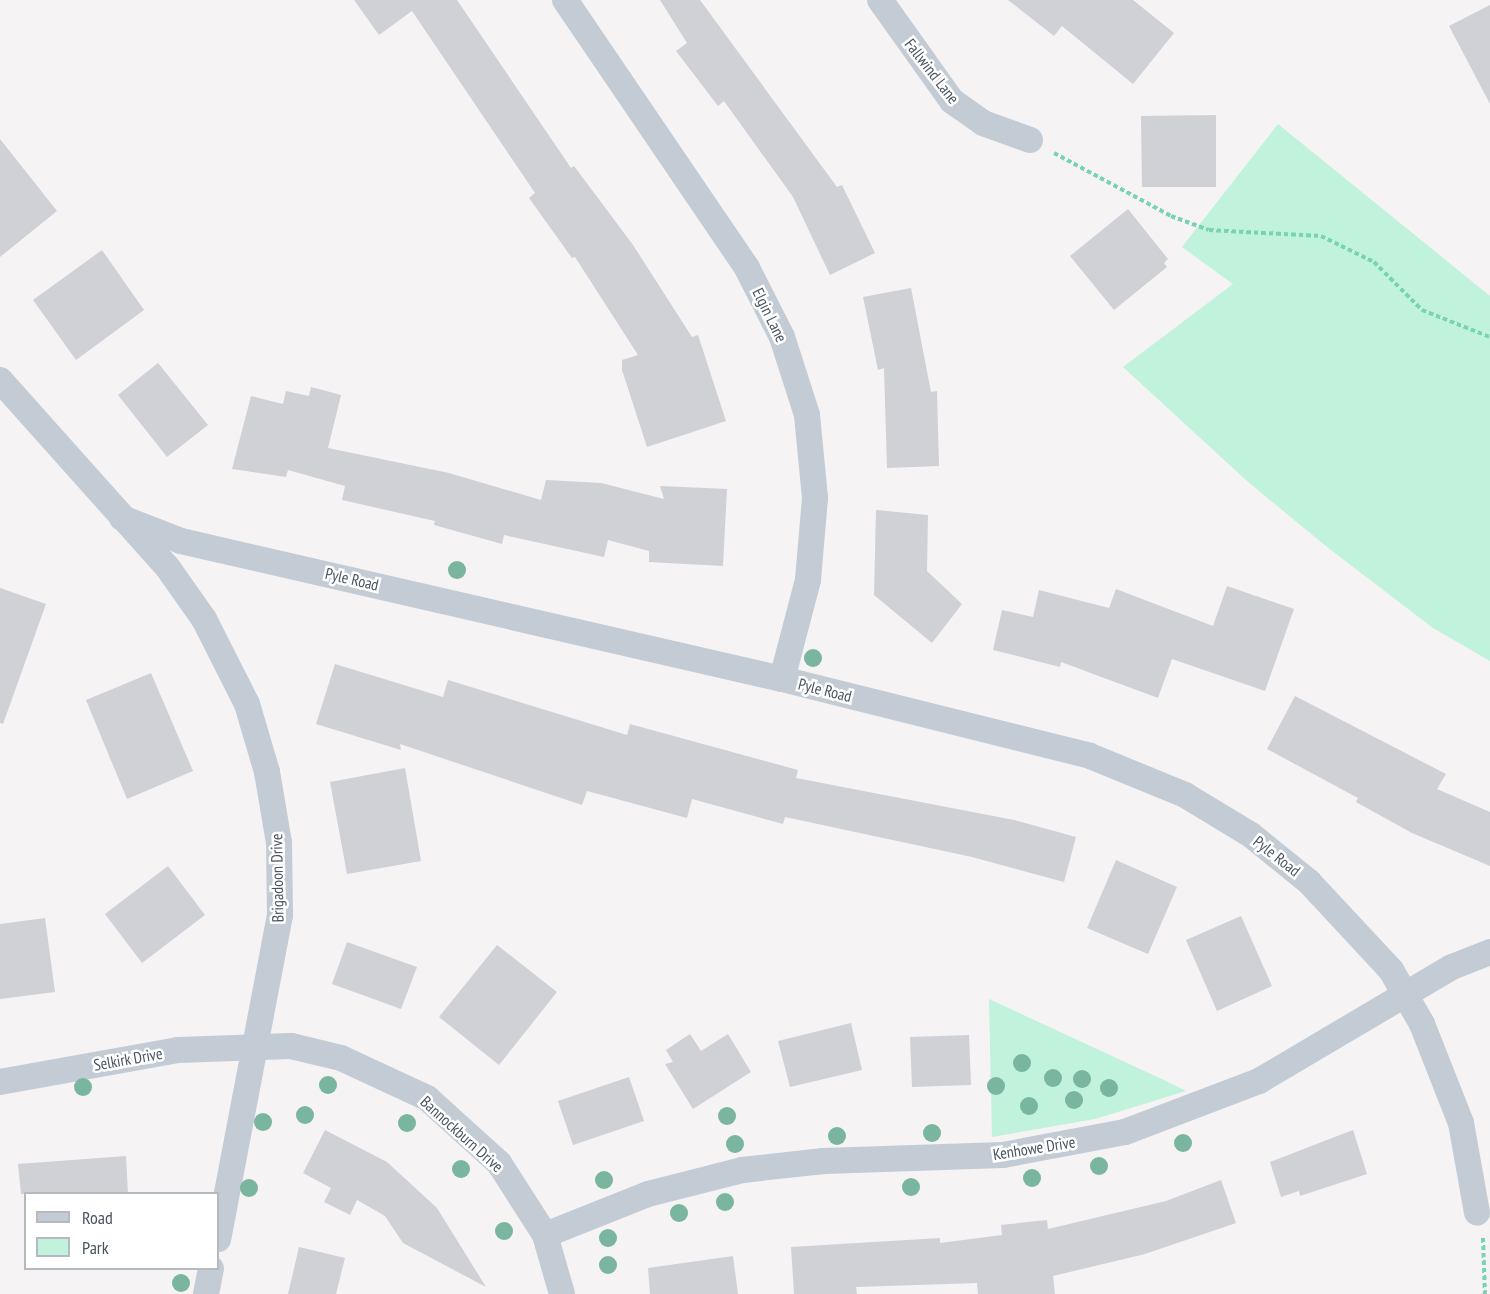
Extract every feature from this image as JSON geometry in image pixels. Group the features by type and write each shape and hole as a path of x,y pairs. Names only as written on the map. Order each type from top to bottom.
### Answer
{"street":[{"name":"Elgin Lane","path":"566,0 747,268 782,337 807,415 815,498 808,580 782,679"},
{"name":"Fallwind Lane","path":"880,0 952,101 983,123 1030,140"},
{"name":"Pyle Road","path":"0,380 122,518 181,540 782,679 1090,756 1185,795 1251,835 1310,882 1391,970 1422,1024 1461,1122 1481,1222"},
{"name":"Brigadoon Drive","path":"122,518 168,568 204,619 247,704 267,772 279,843 280,915 257,1046 219,1234"},
{"name":"Kenhowe Drive","path":"545,1235 648,1194 742,1170 824,1161 1004,1155 1125,1132 1259,1081 1407,996 1452,967 1490,952"},
{"name":"Selkirk Drive","path":"0,1082 178,1050 257,1046"},
{"name":"Bannockburn Drive","path":"257,1046 291,1046 341,1058 427,1098 499,1164 545,1235 562,1294"},
{"path":"206,1294 212,1270"}],"path":[{"path":"1030,140 1171,216 1200,226 1321,236 1374,262 1422,310 1490,337"},
{"path":"1481,1222 1485,1294"}],"green space":[{"path":"1278,124 1490,296 1490,661 1433,628 1327,547 1247,481 1123,367 1233,284 1182,247"},
{"path":"989,999 1186,1091 1095,1119 992,1137"}],"building":[{"path":"354,0 457,0 571,168 574,166 633,245 692,337 698,335 726,421 647,447 622,370 622,360 638,355 575,257 572,258 529,198 535,193 412,11 379,35"},
{"path":"660,0 700,0 837,187 842,185 875,253 830,275 793,197 724,101 718,106 676,51 687,43"},
{"path":"1008,0 1133,0 1174,33 1133,84 1062,26 1054,36"},
{"path":"1490,5 1490,104 1449,26"},
{"path":"1216,115 1216,187 1142,187 1141,116"},
{"path":"0,139 57,211 0,257"},
{"path":"1128,209 1168,259 1164,263 1167,267 1114,310 1070,256"},
{"path":"102,250 144,310 76,360 33,300"},
{"path":"911,288 931,392 937,391 939,466 887,468 884,368 878,370 863,297"},
{"path":"158,363 208,425 167,457 118,395"},
{"path":"311,387 341,395 328,448 449,473 541,500 546,480 601,483 664,499 660,486 727,489 723,566 649,562 649,551 608,540 604,557 504,535 502,544 434,525 435,521 342,500 345,486 288,470 286,477 232,469 251,396 283,404 286,391 309,396"},
{"path":"876,510 928,515 927,571 962,604 932,643 874,595"},
{"path":"1227,586 1294,609 1265,691 1172,659 1158,698 1061,662 1060,667 993,650 1002,610 1033,617 1039,590 1109,608 1116,589 1213,626"},
{"path":"0,588 46,604 3,724 0,723"},
{"path":"335,664 443,697 448,680 627,735 630,724 798,770 796,778 1014,820 1076,837 1064,882 972,857 785,817 783,824 692,799 687,818 587,791 582,805 400,744 401,750 316,724"},
{"path":"151,673 193,771 127,799 86,700"},
{"path":"1295,696 1446,774 1437,789 1490,812 1490,866 1412,833 1356,802 1358,798 1267,749"},
{"path":"405,768 421,861 347,874 330,782"},
{"path":"1116,860 1177,887 1148,954 1087,928"},
{"path":"168,866 205,915 142,963 105,914"},
{"path":"1241,916 1272,986 1217,1011 1186,940"},
{"path":"45,918 55,992 0,999 0,924"},
{"path":"347,942 417,967 401,1009 332,984"},
{"path":"497,945 557,992 499,1065 439,1017"},
{"path":"851,1023 862,1070 790,1087 778,1041"},
{"path":"690,1034 701,1051 728,1034 751,1072 693,1109 665,1064 673,1062 666,1050"},
{"path":"969,1035 971,1085 912,1087 910,1037"},
{"path":"629,1077 644,1121 573,1145 558,1101"},
{"path":"325,1130 387,1162 437,1208 486,1287 403,1243 385,1216 357,1200 350,1215 324,1202 331,1188 303,1173"},
{"path":"1353,1130 1367,1174 1300,1196 1299,1191 1281,1197 1270,1162"},
{"path":"126,1156 128,1192 24,1192 21,1194 18,1164"},
{"path":"1221,1180 1236,1223 1145,1254 1053,1276 1055,1294 978,1294 977,1283 856,1287 857,1294 794,1294 791,1247 940,1238 940,1243 1002,1235 1001,1225 1047,1220 1048,1229 1166,1201"},
{"path":"299,1247 345,1258 336,1294 288,1294"},
{"path":"733,1256 738,1294 650,1294 648,1268"}]}
